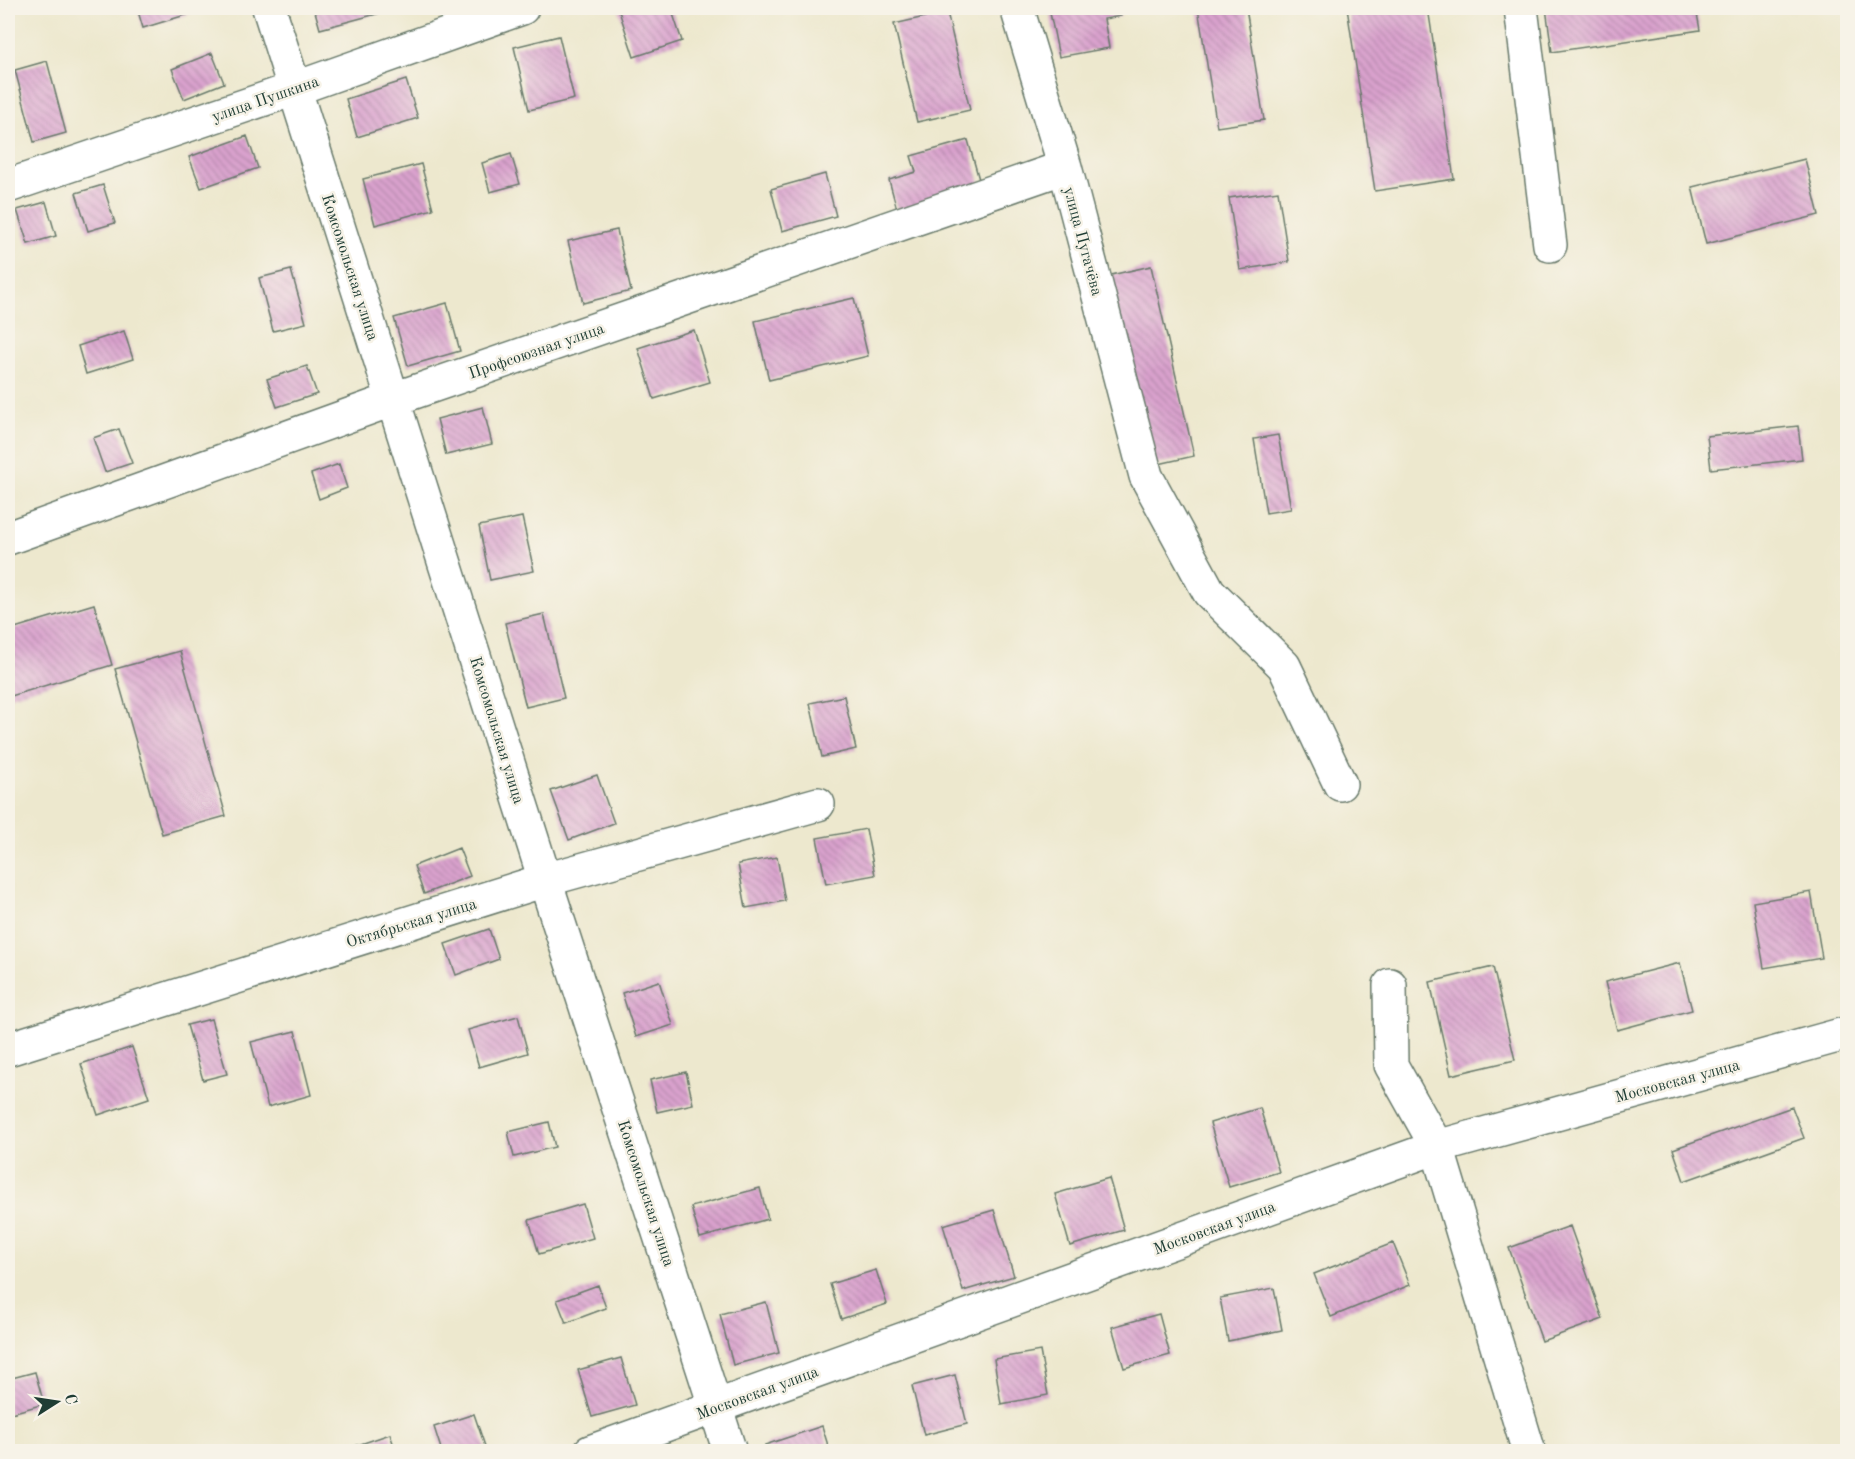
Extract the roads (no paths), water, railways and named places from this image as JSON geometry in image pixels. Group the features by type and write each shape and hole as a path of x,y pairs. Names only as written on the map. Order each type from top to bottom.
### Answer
{"street":[{"name":"Комсомольская улица","path":"269,8 545,880 730,1452"},
{"name":"улица Пушкина","path":"8,186 294,89 522,8"},
{"name":"улица Пугачёва","path":"1017,8 1065,167 1146,476 1209,592 1284,666 1340,784"},
{"path":"1521,8 1551,245"},
{"name":"Профсоюзная улица","path":"8,537 393,399 1065,167"},
{"name":"Октябрьская улица","path":"8,1049 545,880 818,804"},
{"path":"1390,985 1391,1065 1437,1147 1529,1452"},
{"name":"Московская улица","path":"590,1452 1437,1147 1848,1034"}]}
